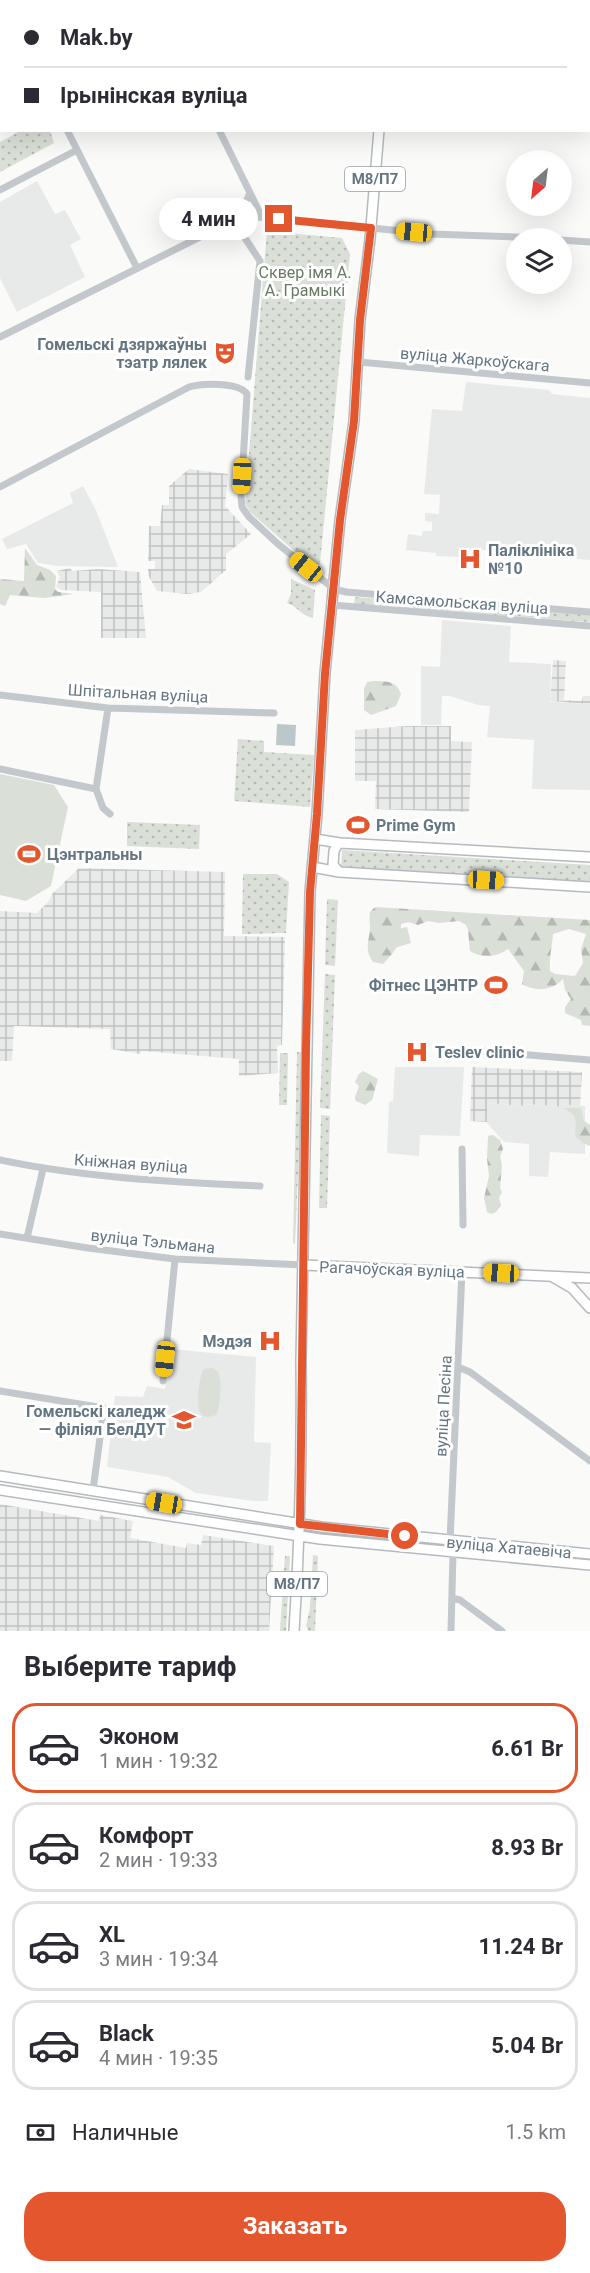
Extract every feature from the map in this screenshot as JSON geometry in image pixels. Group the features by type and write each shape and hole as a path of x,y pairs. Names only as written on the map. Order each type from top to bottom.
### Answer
{"main road":[{"name":"М8/П7","path":"294,1631 300,1536 306,1048 312,867 325,674 354,421 360,320 379,132"},
{"path":"315,839 338,843 590,857"},
{"path":"338,843 334,851 333,865 339,872"},
{"path":"312,867 339,872 590,887"},
{"name":"Рагачоўская вуліца","path":"304,1266 590,1278"},
{"path":"551,1276 572,1288 590,1308"},
{"name":"вуліца Хатаевіча","path":"0,1476 300,1524 589,1554"},
{"name":"вуліца Хатаевіча","path":"0,1490 300,1536 590,1565"}],"street":[{"path":"68,132 137,268"},
{"path":"220,132 262,217"},
{"path":"0,190 77,150"},
{"path":"230,220 243,206 250,193"},
{"path":"0,337 238,218 262,217 431,234 506,237"},
{"path":"239,229 260,261 248,377"},
{"path":"572,241 590,242"},
{"name":"вуліца Жаркоўскага","path":"359,362 590,382"},
{"path":"0,487 189,387 202,384 239,387 247,394 242,507 262,530 334,589"},
{"path":"320,578 328,590 332,605"},
{"name":"Камсамольская вуліца","path":"334,589 352,593 590,612"},
{"path":"352,593 352,607"},
{"name":"Камсамольская вуліца","path":"332,605 590,626"},
{"path":"520,606 520,620"},
{"name":"Шпітальная вуліца","path":"0,697 108,708 274,713"},
{"path":"108,708 96,789 103,808 110,814"},
{"path":"0,769 96,789"},
{"path":"470,1050 590,1060"},
{"path":"462,1149 463,1225"},
{"name":"Кніжная вуліца","path":"0,1160 89,1175 260,1186"},
{"path":"27,1238 43,1169"},
{"name":"вуліца Тэльмана","path":"0,1234 175,1259 304,1266"},
{"path":"163,1381 175,1259"},
{"name":"вуліца Песіна","path":"450,1541 462,1271"},
{"path":"458,1367 470,1372 590,1461"},
{"path":"0,1391 104,1408 93,1490"},
{"path":"451,1631 453,1553"},
{"path":"452,1598 460,1600 502,1631"}],"shaded area":[{"path":"37,181 55,214 65,210 81,239 70,245 85,277 17,312 0,278 0,202"},
{"path":"466,382 549,390 552,394 590,398 590,560 464,548 462,557 436,556 436,553 406,550 408,534 422,536 423,531 432,531 432,522 425,521 425,513 439,514 440,495 424,494 432,409 462,411"},
{"path":"189,469 228,474 225,506 251,534 226,554 226,570 201,592 188,594 157,591 148,575 148,569 155,569 155,561 148,561 149,526 160,526 162,505 169,505 169,486"},
{"path":"83,486 96,510 118,567 58,566 38,563 26,544 7,549 2,539 73,503 70,493"},
{"path":"70,568 72,571 98,569 140,572 146,638 101,638 101,592 61,590 56,587 60,577 57,571"},
{"path":"442,620 511,626 509,662 551,664 550,702 590,704 590,790 532,789 534,740 487,737 490,706 442,696 441,725 421,725 421,666 440,667"},
{"path":"553,660 566,661 564,700 582,701 583,696 590,696 590,704 550,701"},
{"path":"277,724 296,725 295,746 276,745"},
{"path":"407,726 451,726 451,741 472,742 469,812 375,809 376,781 355,781 355,730"},
{"path":"79,868 225,872 224,936 285,937 282,1045 277,1046 278,1073 239,1076 239,1059 142,1051 140,1054 111,1049 110,1029 14,1026 12,1061 0,1061 0,911 37,913 48,902 52,894"},
{"path":"395,1067 464,1067 460,1136 420,1135 419,1156 387,1153 389,1102 393,1101"},
{"path":"472,1067 582,1072 580,1106 525,1104 524,1106 487,1103 487,1122 470,1121"},
{"path":"487,1103 524,1106 525,1104 561,1107 562,1104 585,1106 585,1154 550,1152 548,1177 529,1176 529,1144 504,1142 487,1123"},
{"name":"Гомельскі каледж — філіял БелДУТ","path":"170,1349 256,1357 254,1442 271,1443 268,1501 196,1493 168,1477 107,1467 115,1396 143,1397 147,1386 165,1389"},
{"path":"0,1504 99,1521 100,1515 133,1521 130,1538 186,1548 187,1543 201,1545 203,1535 274,1546 269,1631 0,1631"}],"green space":[{"path":"50,132 54,143 0,172 0,142 17,133"},
{"name":"Сквер імя А. А. Грамыкі","path":"267,231 342,238 350,254 320,563 316,570 250,512 245,503"},
{"path":"25,548 37,565 50,570 56,576 55,589 58,592 74,594 44,598 10,595 5,606 0,604 0,579 24,581"},
{"path":"291,579 315,590 313,618 287,603 291,594"},
{"path":"355,597 590,615 590,622 354,604"},
{"path":"367,682 394,684 401,694 396,706 371,715 364,710 364,689"},
{"path":"238,739 264,741 264,752 314,755 310,807 234,801"},
{"name":"Цэнтральны","path":"0,774 54,785 68,807 51,886 26,901 0,895"},
{"path":"127,822 200,825 199,849 127,846"},
{"path":"342,850 590,865 590,884 341,868"},
{"path":"243,874 277,874 289,882 286,933 242,934"},
{"path":"327,899 338,900 335,966 325,965"},
{"path":"375,907 590,920 590,1026 582,1025 581,1020 565,1013 565,1007 571,999 565,990 563,979 554,986 543,989 522,984 524,971 508,949 489,956 470,951 468,930 466,925 459,921 439,923 428,921 418,925 408,922 401,924 399,942 395,950 383,964 373,962 368,949 370,912","holes":["569,929 586,934 581,949 583,963 575,976 555,974 550,971 553,934"]},
{"path":"407,927 411,943 388,950 383,933"},
{"path":"325,974 335,975 330,1109 320,1108"},
{"path":"297,1052 303,1052 295,1244 293,1243"},
{"path":"280,1053 288,1053 287,1105 279,1105"},
{"path":"363,1071 378,1079 372,1100 365,1105 356,1101 355,1097 359,1086 355,1082"},
{"path":"563,1108 581,1108 584,1121 590,1125 590,1146 575,1136 575,1118"},
{"path":"321,1115 330,1116 327,1208 319,1208"},
{"path":"493,1135 500,1140 503,1149 500,1156 502,1192 499,1198 501,1205 496,1212 491,1214 487,1212 484,1198 489,1176 488,1136"},
{"path":"212,1368 219,1373 220,1395 216,1415 208,1417 200,1412 199,1390 204,1369"},
{"path":"313,1555 318,1556 315,1631 309,1631 306,1626 310,1608"},
{"path":"285,1556 290,1556 286,1631 280,1631"}],"place":[{"name":"Гомельскі дзяржаўны тэатр лялек","path":"225,353"},
{"name":"Паліклініка №10","path":"470,559"},
{"name":"Prime Gym","path":"358,825"},
{"name":"Цэнтральны","path":"29,854"},
{"name":"Фітнес ЦЭНТР","path":"496,985"},
{"name":"Teslev clinic","path":"417,1052"},
{"name":"Мэдэя","path":"270,1341"},
{"name":"Гомельскі каледж — філіял БелДУТ","path":"184,1420"}],"route":[{"path":"279,219 371,228 360,320 354,421 340,520 325,674 310,892 300,1524 405,1536"}]}
